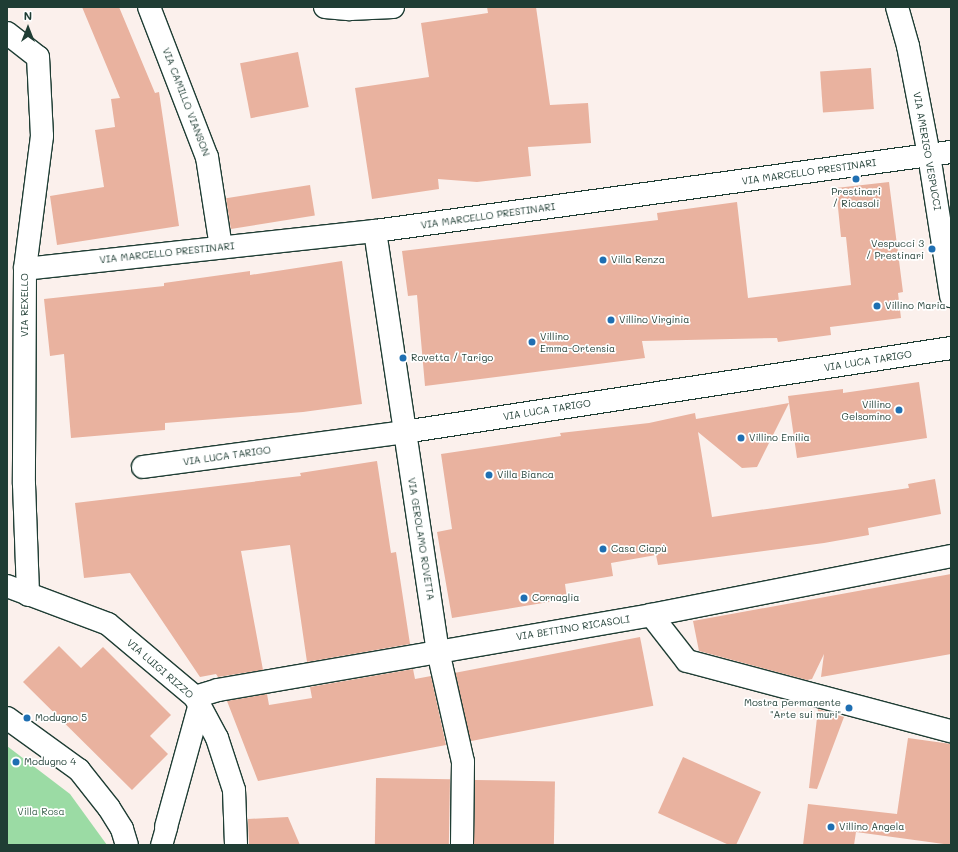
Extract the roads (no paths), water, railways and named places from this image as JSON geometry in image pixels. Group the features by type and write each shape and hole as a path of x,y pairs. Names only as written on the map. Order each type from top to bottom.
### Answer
{"street":[{"name":"VIA CAMILLO VIANSON","path":"149,7 207,157 221,247"},
{"path":"325,7 350,10 393,7"},
{"name":"VIA AMERIGO VESPUCCI","path":"900,8 929,155 951,296"},
{"name":"VIA REXELLO","path":"7,33 38,57 42,136 25,269 24,484 28,595"},
{"name":"VIA MARCELLO PRESTINARI","path":"25,269 375,231 951,152"},
{"name":"VIA GEROLAMO ROVETTA","path":"375,231 438,651 463,762 462,845"},
{"name":"VIA LUCA TARIGO","path":"143,467 404,432 951,348"},
{"name":"VIA BETTINO RICASOLI","path":"197,702 218,690 651,615 951,556"},
{"name":"VIA LUIGI RIZZO","path":"7,586 108,624 197,702 217,738 234,790 236,845"},
{"path":"651,615 688,661 951,731"},
{"path":"163,836 197,702"},
{"path":"7,718 79,770 109,808 122,829 127,845"}],"place":[{"name":"Prestinari / Ricasoli","path":"856,179"},
{"name":"Vespucci 3 / Prestinari","path":"932,249"},
{"name":"Villa Renza","path":"603,260"},
{"name":"Villino Maria","path":"877,306"},
{"name":"Villino Virginia","path":"611,320"},
{"name":"Villino Emma-Ortensia","path":"532,342"},
{"name":"Rovetta / Tarigo","path":"403,358"},
{"name":"Villino Gelsomino","path":"899,410"},
{"name":"Villino Emilia","path":"741,438"},
{"name":"Villa Bianca","path":"489,475"},
{"name":"Casa Ciapù","path":"603,549"},
{"name":"Cornaglia","path":"524,598"},
{"name":"Mostra permanente \"Arte sui muri\"","path":"849,708"},
{"name":"Modugno 5","path":"27,718"},
{"name":"Modugno 4","path":"16,762"},
{"name":"Villino Angela","path":"831,827"}],"park label":[{"name":"Villa Rosa","path":"41,812"}]}
